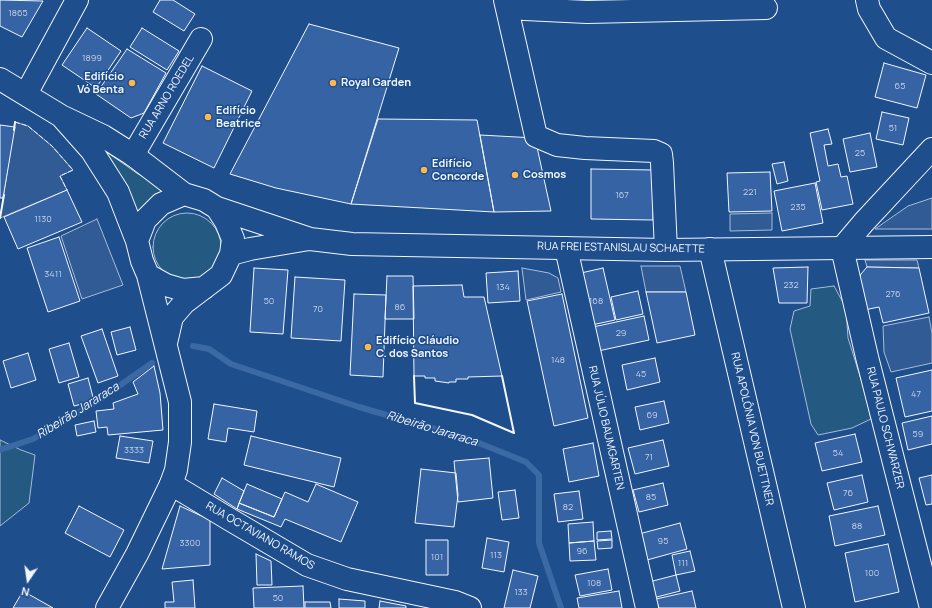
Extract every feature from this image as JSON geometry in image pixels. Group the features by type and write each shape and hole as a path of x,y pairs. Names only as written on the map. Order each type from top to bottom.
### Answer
{"street":[{"path":"26,94 77,0"},
{"path":"867,0 869,9 886,38 932,62"},
{"path":"506,3 525,9 587,12 766,8"},
{"path":"506,3 536,136 556,145 585,148 654,151 661,154 666,250"},
{"name":"RUA ARNO ROEDEL","path":"133,155 202,39"},
{"path":"0,79 61,116 103,136 133,155 184,194 204,200 217,208 226,222 233,239 231,254 220,275 184,302 172,317 166,343"},
{"path":"61,116 92,151 118,192 137,241 142,261 148,275 180,402 180,442 176,470 171,484 137,554 108,608"},
{"path":"842,248 864,222 932,149"},
{"path":"137,241 145,220 161,204 184,194"},
{"name":"RUA FREI ESTANISLAU SCHAETTE","path":"217,208 310,238 352,244 666,250 932,247"},
{"name":"RUA FREI ESTANISLAU SCHAETTE","path":"231,254 310,238"},
{"name":"RUA JÚLIO BAUMGARTEN","path":"566,248 647,608"},
{"name":"RUA PAULO SCHWARZER","path":"842,248 867,357 931,608"},
{"name":"RUA APOLÔNIA VON BUETTNER","path":"710,249 794,608"},
{"path":"148,275 166,285 183,290 204,288"},
{"name":"RUA OCTAVIANO RAMOS","path":"171,484 307,565 347,579 455,602 470,608"}],"shaded area":[{"path":"15,122 28,126 52,146 73,170 60,176 67,190 0,218"},
{"path":"101,148 138,174 169,191 137,213"},
{"path":"932,198 932,229 875,229 908,206"},
{"path":"180,213 194,213 206,219 215,228 221,240 219,260 211,271 200,279 194,281 180,281 174,279 163,271 155,260 153,254 153,240 155,234 163,223 174,215"},
{"path":"772,213 772,230 730,231 730,214"},
{"path":"97,219 123,285 82,299 61,236"},
{"path":"865,260 917,260 919,268 867,267"},
{"path":"641,266 680,266 686,292 646,292"},
{"path":"522,268 549,273 558,278 561,292 526,300"},
{"path":"834,286 846,308 848,338 865,392 871,419 852,428 818,435 811,424 790,329 794,311 810,306 811,289"},
{"path":"929,317 932,333 932,363 891,372 884,352 883,326"},
{"path":"0,440 35,455 29,503 0,526"}],"building":[{"path":"0,0 43,1 22,37 0,26"},
{"path":"160,0 173,0 195,14 184,31 153,12"},
{"name":"Royal Garden","path":"309,24 399,48 351,204 276,188 230,174"},
{"path":"87,28 121,51 96,88 62,65"},
{"path":"142,28 179,51 167,70 130,47"},
{"name":"Edifício Vó Benta","path":"127,49 166,73 144,113 131,118 96,94"},
{"path":"884,63 926,75 917,108 875,97"},
{"name":"Edifício Beatrice","path":"202,66 252,91 214,168 163,143"},
{"path":"882,112 909,118 903,145 876,139"},
{"name":"Edifício Concorde","path":"378,119 477,120 494,212 351,204"},
{"path":"0,125 15,127 3,198 0,198"},
{"path":"828,129 832,144 824,145 828,166 838,164 841,177 847,176 853,204 822,210 816,182 820,181 810,133"},
{"path":"870,133 877,167 850,172 843,139"},
{"name":"Cosmos","path":"480,135 535,138 551,211 494,212"},
{"path":"784,162 788,181 777,184 772,164"},
{"path":"591,169 653,170 653,220 591,219"},
{"path":"770,172 772,211 729,212 727,173"},
{"path":"815,183 823,223 782,231 774,191"},
{"path":"67,190 82,222 18,249 4,217"},
{"path":"59,237 80,301 48,312 27,248"},
{"path":"808,267 807,303 779,303 773,268"},
{"path":"867,267 919,268 929,313 883,323 879,307 864,310 858,282 861,274"},
{"path":"254,268 288,270 283,334 250,332"},
{"path":"603,268 615,320 587,326 581,273"},
{"path":"518,271 520,301 488,303 486,273"},
{"path":"387,276 413,276 414,319 385,319"},
{"path":"295,277 345,280 341,341 291,338"},
{"path":"462,285 464,297 484,297 502,376 468,377 468,379 456,379 456,382 449,383 435,381 435,378 425,378 425,376 414,376 413,286"},
{"path":"638,291 643,314 616,320 611,297"},
{"path":"646,292 686,292 695,335 657,343"},
{"name":"Edifício Cláudio C. dos Santos","path":"354,294 386,295 383,377 350,375"},
{"path":"562,294 588,418 554,426 527,301"},
{"path":"644,316 649,340 598,351 593,327"},
{"path":"130,327 136,350 117,355 111,332"},
{"path":"102,329 118,376 98,383 81,336"},
{"path":"69,343 79,377 59,383 49,349"},
{"path":"28,353 36,380 11,388 3,361"},
{"path":"655,358 660,382 627,390 622,365"},
{"path":"154,366 160,393 163,430 108,435 107,427 98,428 96,411 114,409 113,403 138,394 133,382"},
{"path":"932,370 932,411 905,417 896,378"},
{"path":"88,378 94,401 74,406 68,384"},
{"path":"664,401 669,423 640,430 635,407"},
{"path":"214,404 257,411 254,432 228,428 226,442 208,439"},
{"path":"932,416 932,444 908,450 902,423"},
{"path":"94,421 96,432 77,436 75,425"},
{"path":"855,434 862,462 822,471 815,443"},
{"path":"120,436 153,441 149,463 116,458"},
{"path":"251,436 341,458 334,487 244,465"},
{"path":"663,440 669,466 635,474 628,448"},
{"path":"593,443 599,476 569,482 563,449"},
{"path":"489,458 493,498 458,502 454,461"},
{"path":"421,469 456,473 458,495 454,527 415,523"},
{"path":"862,475 868,502 834,510 827,483"},
{"path":"932,475 932,504 926,505 919,478"},
{"path":"222,478 244,491 237,509 214,494"},
{"path":"663,483 668,505 639,512 633,490"},
{"path":"247,484 282,499 274,517 239,503"},
{"path":"316,484 358,502 341,542 285,519 281,527 237,509 239,503 274,517 285,492 308,502"},
{"path":"515,490 519,518 502,520 498,492"},
{"path":"579,491 583,519 558,522 554,494"},
{"path":"79,506 124,530 110,557 65,533"},
{"path":"180,506 210,520 210,565 162,569"},
{"path":"878,506 885,535 835,546 829,516"},
{"path":"593,522 594,541 569,543 568,524"},
{"path":"680,523 687,549 647,560 639,534"},
{"path":"611,531 612,539 597,540 597,532"},
{"path":"487,538 509,542 504,572 482,568"},
{"path":"426,540 448,540 448,575 426,575"},
{"path":"612,540 612,548 598,549 597,541"},
{"path":"594,541 596,560 570,561 569,543"},
{"path":"888,544 899,592 855,602 845,553"},
{"path":"690,551 695,571 676,575 672,555"},
{"path":"256,554 271,561 272,585 257,585"},
{"path":"608,569 612,590 580,596 575,575"},
{"path":"513,570 538,576 530,608 504,608"},
{"path":"676,575 680,591 653,598 649,582"},
{"path":"193,580 195,608 165,608 165,602 174,602 172,582"},
{"path":"303,586 304,608 254,608 253,588"},
{"path":"23,591 53,608 13,608"},
{"path":"619,591 622,608 579,608 577,598"},
{"path":"692,591 696,608 659,608 656,599"},
{"path":"339,599 365,601 365,608 339,608"},
{"path":"380,601 406,606 406,608 379,608"},
{"path":"305,602 330,602 331,608 305,608"}],"waterway":[{"name":"Ribeirão Jararaca","path":"193,346 209,349 231,364 359,407 469,439 526,462 539,475 539,543 561,608"},
{"name":"Ribeirão Jararaca","path":"0,450 33,439 96,402 152,363"}],"fence":[{"path":"15,122 28,126 52,146 73,170 60,176 67,190"}],"wall":[{"path":"14,130 15,122"},
{"path":"0,218 4,195"},
{"path":"414,376 415,403 472,415 514,433 502,376"}],"place":[{"name":"Edifício Vó Benta","path":"132,83"},
{"name":"Royal Garden","path":"333,83"},
{"name":"Edifício Beatrice","path":"208,117"},
{"name":"Edifício Concorde","path":"424,170"},
{"name":"Cosmos","path":"515,175"},
{"name":"Edifício Cláudio C. dos Santos","path":"368,347"}]}
